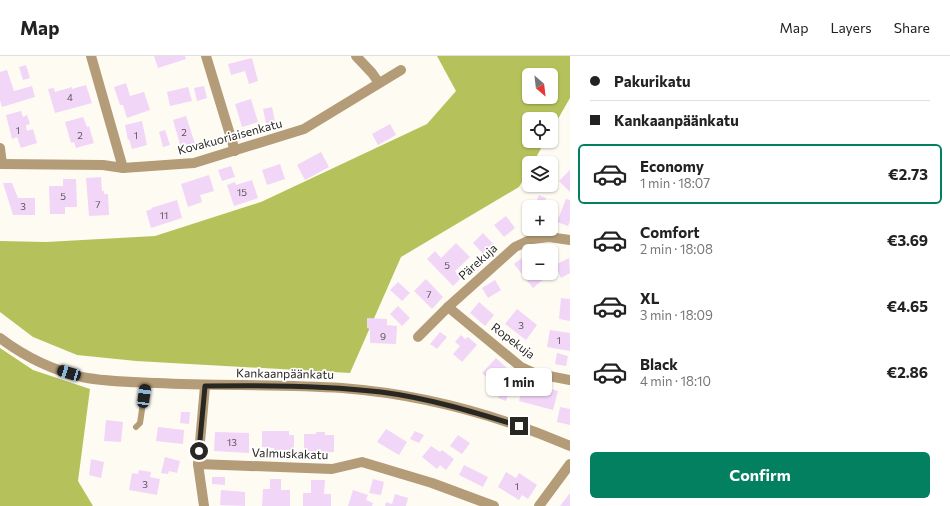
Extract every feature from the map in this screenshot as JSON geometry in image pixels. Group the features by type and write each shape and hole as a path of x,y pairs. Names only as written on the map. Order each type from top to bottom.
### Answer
{"street":[{"path":"91,56 123,168"},
{"path":"206,56 235,151"},
{"path":"356,56 368,68 379,84"},
{"name":"Kovakuoriaisenkatu","path":"1,164 103,165 123,168 194,163 304,129 401,70"},
{"path":"0,148 1,164"},
{"name":"Pärekuja","path":"418,337 448,307 515,247 532,239 550,237 570,240"},
{"name":"Ropekuja","path":"448,307 521,366 534,373 570,380"},
{"name":"Kankaanpäänkatu","path":"0,338 13,348 35,360 76,375 146,383 205,386 341,388 382,392 430,401 475,412 519,426 570,446"},
{"path":"204,506 198,464 205,386"},
{"name":"Valmuskakatu","path":"198,464 332,469 362,462 432,484 494,506"},
{"path":"539,506 570,464"}],"lane":[{"path":"136,427 140,423 146,383"}],"green space":[{"path":"437,56 570,56 570,98 558,119 558,112 522,112 522,148 541,148 537,156 522,156 522,182 519,187 401,257 350,373 136,361 77,355 33,337 0,312 0,241 46,242 155,236 261,202 427,124 456,91"},
{"path":"0,348 33,370 90,389 78,481 93,506 0,506"}],"building":[{"path":"154,56 185,56 186,59 158,68"},
{"path":"252,58 258,81 249,84 245,71 231,75 228,64"},
{"path":"26,65 30,78 23,80 19,67"},
{"path":"7,70 14,91 32,86 35,97 2,107 0,100 0,72"},
{"path":"126,83 130,96 144,92 150,110 127,118 123,105 120,105 114,87"},
{"path":"86,85 92,103 55,113 48,89 54,88 55,92"},
{"path":"204,86 207,98 197,101 194,88"},
{"path":"188,87 192,101 170,106 167,92"},
{"path":"251,99 258,122 242,127 235,104"},
{"path":"272,107 275,122 266,124 263,109"},
{"path":"21,111 23,117 27,115 30,124 26,125 27,131 33,129 37,143 21,148 17,137 12,139 6,115"},
{"path":"186,116 195,144 181,148 173,120"},
{"path":"83,117 87,127 89,126 94,143 76,148 74,142 71,143 65,122"},
{"path":"142,121 147,145 132,149 129,139 128,140 125,125"},
{"path":"390,124 396,135 378,145 372,134"},
{"path":"165,130 170,145 163,147 159,132"},
{"path":"321,152 329,167 305,180 297,165"},
{"path":"280,164 285,179 267,185 262,170"},
{"path":"231,166 235,177 222,181 218,170"},
{"path":"570,170 570,192 559,181"},
{"path":"209,175 214,191 200,195 202,202 188,207 181,184"},
{"path":"101,177 102,191 104,191 104,194 108,194 109,215 89,216 86,178"},
{"path":"63,179 76,179 77,207 65,207 65,214 50,214 49,186 63,186"},
{"path":"252,180 258,198 234,206 227,185 235,182 236,185"},
{"path":"3,183 12,183 18,198 35,198 35,215 13,215"},
{"path":"539,195 546,198 545,200 537,200"},
{"path":"566,199 570,200 570,221 568,226 558,222"},
{"path":"177,200 182,218 151,228 146,211"},
{"path":"506,216 515,228 504,237 494,225"},
{"path":"483,233 496,247 486,257 473,243"},
{"path":"456,243 470,257 455,271 461,278 453,286 427,259 435,251 441,258"},
{"path":"522,258 522,274 514,264"},
{"path":"569,258 570,273 561,278 558,272 558,264"},
{"path":"426,279 443,297 432,309 414,291"},
{"path":"495,280 501,290 488,298 482,288"},
{"path":"527,280 542,280 533,288"},
{"path":"398,282 410,293 402,301 390,290"},
{"path":"561,298 570,299 570,321 559,319"},
{"path":"479,302 494,315 485,326 470,313"},
{"path":"398,306 410,318 402,326 390,314"},
{"path":"517,309 537,325 526,340 505,324"},
{"path":"367,318 387,319 387,325 397,326 396,344 370,343 370,329 367,328"},
{"path":"550,330 570,333 570,351 547,347"},
{"path":"440,332 447,337 437,349 430,344"},
{"path":"461,335 465,339 468,337 477,345 462,362 453,354 460,346 455,342"},
{"path":"557,353 568,356 566,366 555,364"},
{"path":"496,358 509,370 495,385 482,373"},
{"path":"524,382 558,391 553,410 519,401"},
{"path":"503,384 511,386 506,401 498,398"},
{"path":"560,407 570,409 570,425 557,422"},
{"path":"181,412 190,412 189,424 180,423"},
{"path":"106,420 123,422 121,442 104,441"},
{"path":"158,427 184,430 183,444 156,441"},
{"path":"386,429 407,442 399,455 377,442"},
{"path":"262,431 289,431 289,435 294,435 294,450 274,450 274,448 262,447"},
{"path":"415,431 424,435 419,443 410,439"},
{"path":"215,432 249,433 249,453 214,451"},
{"path":"316,432 325,432 325,435 334,435 334,452 304,452 304,434 316,434"},
{"path":"458,435 470,443 462,454 450,446"},
{"path":"431,446 440,452 442,450 454,459 446,470 440,465 437,469 422,457"},
{"path":"165,457 180,461 177,473 169,471 168,474 161,473"},
{"path":"91,459 104,462 101,478 89,475"},
{"path":"464,465 488,477 483,487 459,475"},
{"path":"139,470 151,472 150,477 160,479 157,495 129,490 132,473 138,474"},
{"path":"506,472 516,478 519,473 537,485 528,499 522,495 519,500 498,487"},
{"path":"212,477 225,477 225,485 212,484"},
{"path":"270,479 281,479 281,490 290,490 290,506 262,506 263,489 270,489"},
{"path":"373,479 384,482 381,495 369,493"},
{"path":"311,480 325,480 324,494 331,494 331,506 303,506 303,493 311,493"},
{"path":"221,490 245,492 245,506 220,505"},
{"path":"353,490 368,495 366,500 373,503 372,506 348,506"},
{"path":"570,493 570,506 560,506"},
{"path":"395,494 408,498 406,506 385,506 386,502 392,504"}],"route":[{"path":"199,451 205,386 341,388 382,392 430,401 475,412 519,426"}]}
